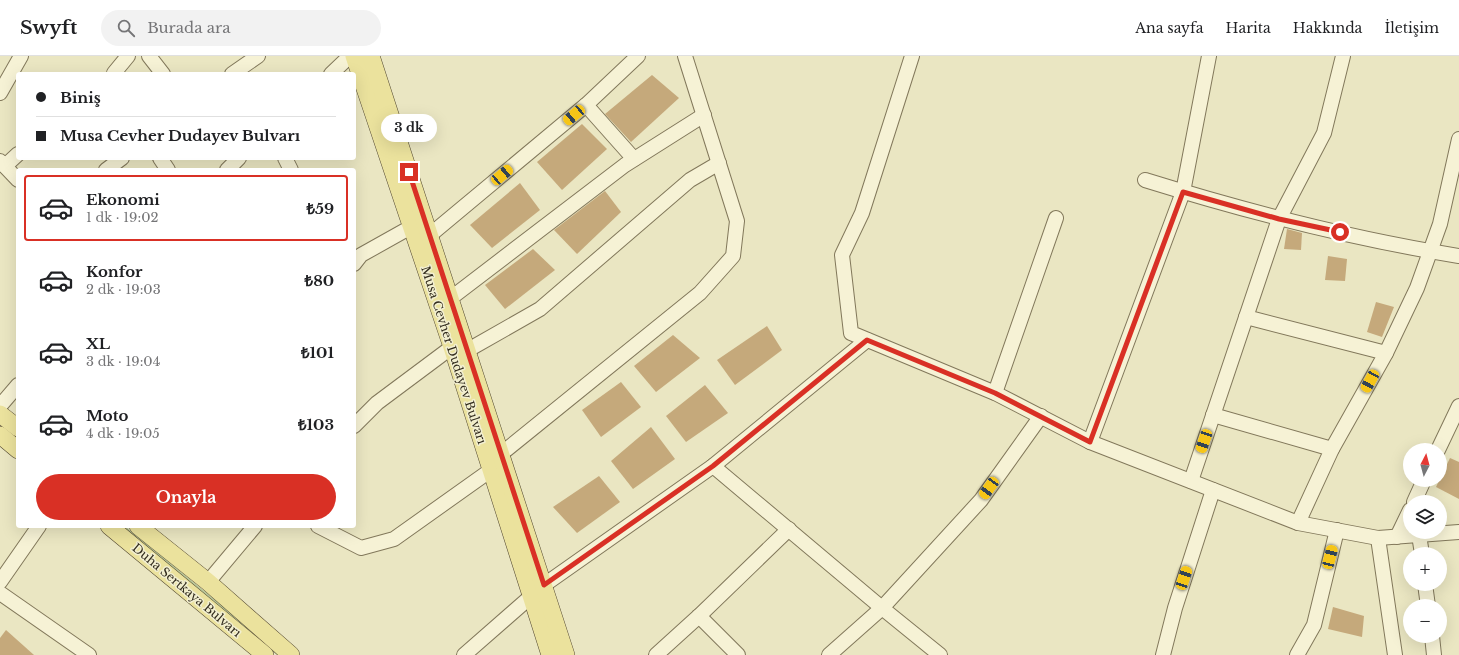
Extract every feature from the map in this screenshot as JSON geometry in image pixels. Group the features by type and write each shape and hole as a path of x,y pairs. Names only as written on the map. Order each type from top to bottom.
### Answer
{"main road":[{"name":"Musa Cevher Dudayev Bulvarı","path":"354,56 412,227 501,454 538,590 550,655"},
{"name":"Musa Cevher Dudayev Bulvarı","path":"371,56 451,298 460,349 491,470 538,590 566,655"},
{"path":"0,414 16,426"},
{"path":"0,436 16,448"},
{"name":"Duha Sertkaya Bulvarı","path":"112,528 265,655"},
{"name":"Duha Sertkaya Bulvarı","path":"140,528 208,582 291,655"}],"street":[{"path":"0,93 21,56"},
{"path":"116,72 128,56"},
{"path":"149,56 161,72"},
{"path":"237,72 258,56"},
{"path":"333,72 350,56"},
{"path":"430,235 586,105 638,56"},
{"path":"501,454 700,293 733,256 737,221 685,56"},
{"path":"912,56 862,213 842,254 851,333 995,393 1090,442 1298,523 1378,538 1403,537"},
{"path":"1090,442 1183,192 1209,56"},
{"path":"1191,481 1279,219 1324,133 1343,56"},
{"path":"586,105 634,159"},
{"path":"451,298 634,159 704,115"},
{"path":"1298,523 1332,449 1386,353 1417,288 1440,224 1459,139"},
{"path":"16,155 3,163 16,178"},
{"path":"109,168 119,160"},
{"path":"229,168 237,160"},
{"path":"356,424 378,404 460,349 540,309 690,180 719,162"},
{"path":"1145,180 1279,219 1430,252 1459,256"},
{"path":"995,393 1056,218"},
{"path":"356,258 412,227"},
{"path":"1246,318 1386,353"},
{"path":"464,655 538,590 713,466 867,340"},
{"path":"0,406 16,387"},
{"path":"1441,443 1459,406"},
{"path":"1213,414 1332,449"},
{"path":"829,655 882,608 981,500 1041,416"},
{"path":"713,466 940,655"},
{"path":"322,528 361,548 394,539 491,470"},
{"path":"1162,655 1175,608 1213,490"},
{"path":"1398,537 1403,526"},
{"path":"0,582 38,528"},
{"path":"208,582 253,528"},
{"path":"656,655 699,616 789,529"},
{"path":"1297,655 1314,625 1337,530"},
{"path":"1447,533 1459,532"},
{"path":"1378,538 1395,655"},
{"path":"0,593 89,655"},
{"path":"699,616 738,655"},
{"path":"1433,643 1434,655"}],"green space":[{"path":"123,528 127,528 281,655 277,655"}],"building":[{"path":"652,75 679,98 631,142 605,114"},
{"path":"582,124 607,149 562,190 537,162"},
{"path":"520,183 540,210 492,248 470,225"},
{"path":"605,191 621,212 577,254 554,230"},
{"path":"1287,229 1302,233 1301,250 1284,249"},
{"path":"533,249 555,270 505,309 485,285"},
{"path":"1328,256 1347,259 1345,281 1325,280"},
{"path":"1376,302 1394,307 1382,337 1367,332"},
{"path":"767,326 782,350 735,385 717,360"},
{"path":"673,335 700,358 656,392 634,366"},
{"path":"621,382 641,407 601,437 582,410"},
{"path":"705,385 728,413 686,442 666,416"},
{"path":"651,427 675,459 633,489 611,461"},
{"path":"1450,458 1459,462 1459,499 1436,487 1447,487 1447,464"},
{"path":"599,476 620,502 577,533 553,507"},
{"path":"1333,607 1364,616 1362,637 1328,629"},
{"path":"6,630 34,655 0,655 0,638"}],"route":[{"path":"409,172 544,585 713,466 867,340 995,393 1090,442 1183,192 1279,219 1340,232"}]}
